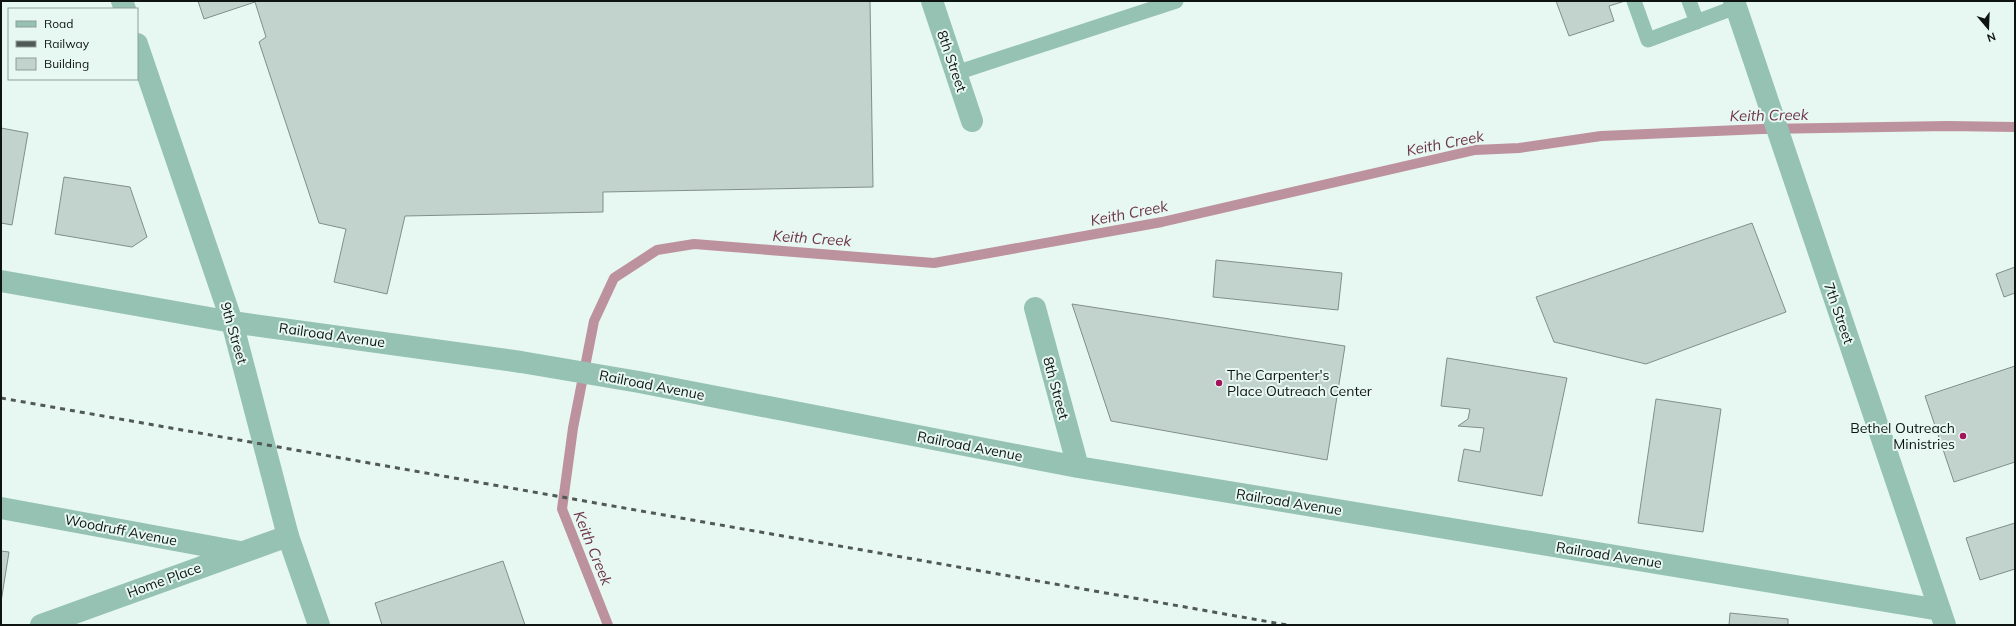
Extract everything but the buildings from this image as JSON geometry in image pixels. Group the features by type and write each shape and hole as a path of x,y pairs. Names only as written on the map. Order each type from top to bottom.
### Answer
{"street":[{"name":"8th Street","path":"932,1 972,121"},
{"name":"7th Street","path":"1735,4 1943,617"},
{"name":"9th Street","path":"138,47 232,322 288,536 319,625"},
{"name":"Railroad Avenue","path":"1,281 232,322 521,362 640,382 1078,467 1943,617"},
{"name":"8th Street","path":"1035,308 1078,467"},
{"name":"Woodruff Avenue","path":"1,508 241,552"},
{"name":"Home Place","path":"41,625 288,536"}],"lane":[{"path":"956,73 1176,1"},
{"path":"1634,1 1648,40 1696,22 1735,4"},
{"path":"1689,1 1696,22"}],"waterway":[{"name":"Keith Creek","path":"608,625 562,509 573,428 594,321 614,278 657,250 694,244 934,263 1162,222 1475,150 1519,148 1601,136 1762,129 1948,126 2015,127"}],"railway":[{"path":"1,398 1287,625"}],"place":[{"name":"The Carpenter's Place Outreach Center","path":"1219,383"},
{"name":"Bethel Outreach Ministries","path":"1963,436"}]}
